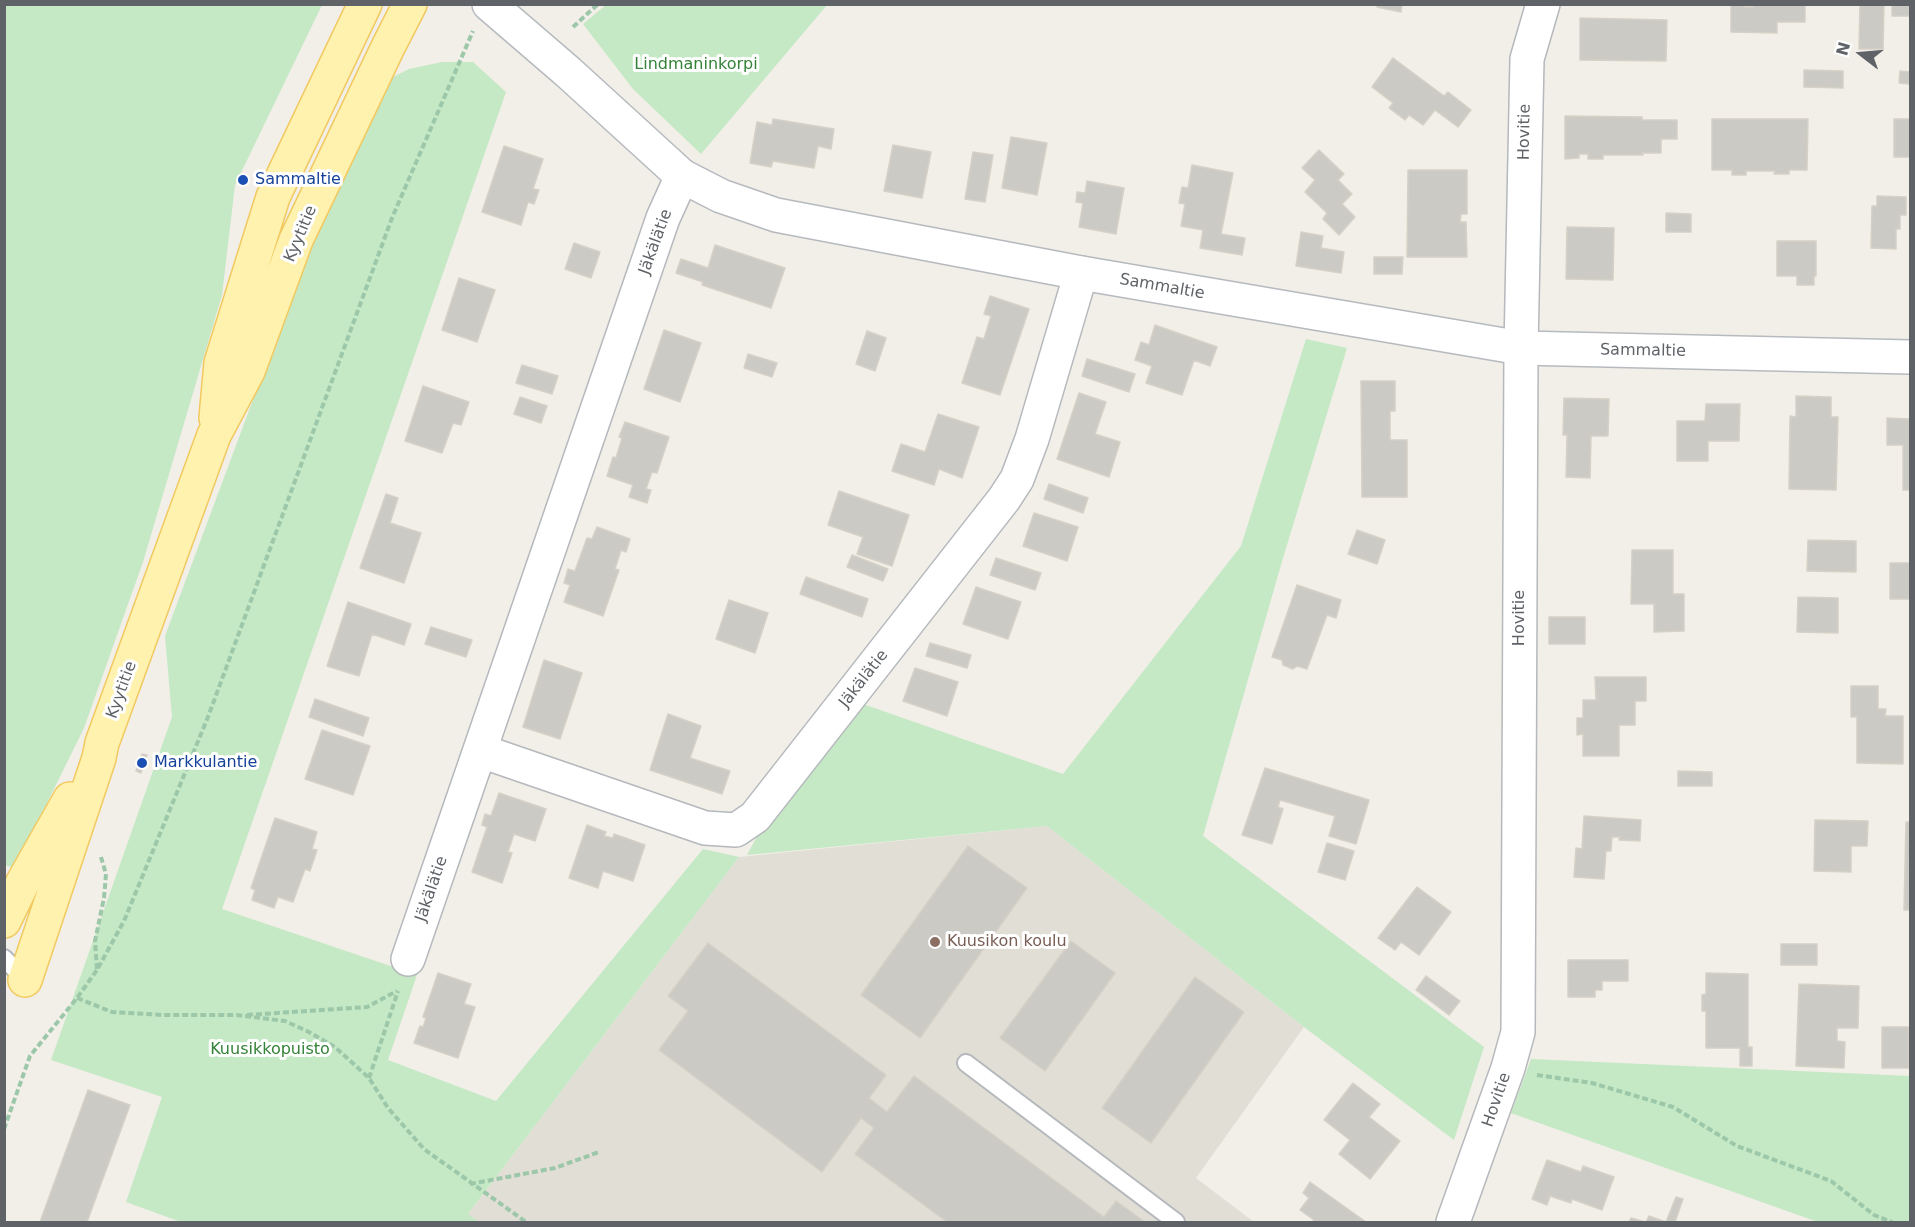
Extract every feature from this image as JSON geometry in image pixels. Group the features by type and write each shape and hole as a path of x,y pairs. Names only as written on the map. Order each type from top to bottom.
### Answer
{"main road":[{"name":"Kyytitie","path":"214,435 221,363 273,197 365,4"},
{"name":"Kyytitie","path":"4,921 23,882 102,742 214,435 248,371 296,240 410,4"},
{"name":"Kyytitie","path":"11,973 99,758 102,742"}],"street":[{"name":"Hovitie","path":"1453,1222 1508,1068 1518,1032 1521,348 1527,59 1543,4"},
{"name":"Sammaltie","path":"483,14 568,72 682,176 720,196 776,215 1081,273 1521,348 1911,357"},
{"name":"Jäkälätie","path":"408,959 663,218 682,176"},
{"name":"Jäkälätie","path":"481,751 705,828 736,830 756,817 1004,499 1017,479 1032,439 1081,273"}],"lane":[{"path":"966,1063 1176,1222"}],"path":[{"path":"573,27 598,4"},
{"path":"4,1129 30,1056 97,970 124,921 208,717 392,218 483,14"},
{"path":"96,866 101,856 106,874 104,898 95,941 97,970"},
{"path":"369,1078 408,959"},
{"path":"77,998 112,1012 237,1015 368,1007 398,991"},
{"path":"237,1015 285,1021 335,1047 369,1078 388,1108 424,1149 526,1222"},
{"path":"1508,1068 1531,1074 1592,1083 1673,1107 1737,1146 1831,1181 1874,1215 1892,1222"},
{"path":"470,1184 555,1168 599,1152"}],"shaded area":[{"name":"Kuusikon koulu","path":"1047,826 1304,1027 1196,1178 1254,1222 462,1222 739,857"}],"green space":[{"path":"4,5 322,5 235,185 222,295 143,562 84,728 15,868 4,865"},
{"name":"Lindmaninkorpi","path":"606,5 827,5 701,154 633,89 583,24"},
{"name":"Kuusikkopuisto","path":"442,62 473,62 506,92 222,909 417,975 388,1060 496,1101 703,849 739,857 468,1214 479,1222 181,1222 126,1202 162,1097 51,1060 172,717 165,636 295,287 347,162 387,80 409,69"},
{"path":"1306,339 1347,348 1283,558 1203,836 1484,1047 1454,1140 1304,1027 1047,826 747,855 760,831 863,704 1063,774 1241,546"},
{"path":"1531,1059 1910,1076 1910,1222 1818,1222 1511,1113"}],"building":[{"path":"1378,4 1402,4 1401,12 1377,7"},
{"path":"1753,4 1805,4 1805,22 1777,22 1777,33 1731,32 1731,5 1753,7"},
{"path":"1860,4 1884,4 1883,49 1859,49"},
{"path":"1892,4 1910,4 1910,16 1892,16"},
{"path":"1580,18 1667,20 1666,61 1580,60"},
{"path":"1393,58 1444,96 1448,92 1471,110 1458,127 1435,110 1423,125 1409,115 1405,120 1389,108 1393,103 1372,87"},
{"path":"1804,70 1843,71 1843,88 1804,87"},
{"path":"1900,71 1910,72 1910,84 1899,83"},
{"path":"1565,116 1677,120 1677,139 1661,139 1661,153 1603,155 1603,159 1588,159 1588,154 1579,154 1579,158 1565,159"},
{"path":"773,119 834,129 831,149 818,146 814,168 773,161 771,167 750,163 757,122 772,125"},
{"path":"1712,119 1808,119 1807,170 1789,170 1789,174 1774,174 1775,171 1746,171 1746,175 1732,175 1732,170 1712,170"},
{"path":"1894,119 1910,119 1910,157 1894,157"},
{"path":"1011,137 1047,143 1037,195 1002,188"},
{"path":"893,145 931,152 922,198 884,191"},
{"path":"504,146 543,159 533,189 539,190 534,204 528,202 521,225 482,212"},
{"path":"1319,150 1344,174 1338,180 1352,194 1342,204 1355,217 1339,235 1323,219 1327,213 1305,192 1315,180 1302,168"},
{"path":"973,152 993,155 985,202 965,199"},
{"path":"1192,165 1233,173 1221,234 1245,238 1242,255 1200,248 1203,230 1181,226 1185,204 1179,203 1182,187 1188,188"},
{"path":"1408,170 1467,170 1467,214 1461,214 1460,222 1466,222 1467,257 1407,257"},
{"path":"1087,181 1124,188 1116,234 1079,227 1083,203 1076,202 1077,192 1085,193"},
{"path":"1877,196 1906,197 1906,215 1900,215 1900,229 1896,229 1896,249 1871,248 1872,206 1877,206"},
{"path":"1666,213 1691,214 1691,232 1666,232"},
{"path":"1567,227 1614,228 1613,280 1566,279"},
{"path":"1301,232 1323,236 1321,248 1344,252 1341,273 1296,266"},
{"path":"1777,241 1816,241 1814,285 1797,285 1797,276 1777,276"},
{"path":"574,243 600,252 591,278 565,269"},
{"path":"715,245 785,268 771,308 702,285 703,282 676,273 681,259 708,268"},
{"path":"1374,257 1403,257 1402,274 1374,274"},
{"path":"459,278 495,290 477,342 442,330"},
{"path":"990,296 1029,309 1000,395 962,383 977,337 984,339 991,316 984,314"},
{"path":"1155,325 1217,347 1210,366 1194,360 1182,395 1146,383 1152,366 1135,360 1141,342 1149,345"},
{"path":"664,330 701,343 680,402 644,389"},
{"path":"867,331 886,338 875,371 856,364"},
{"path":"748,354 777,363 772,377 744,368"},
{"path":"1087,359 1135,374 1129,392 1082,376"},
{"path":"522,365 558,376 552,394 516,383"},
{"path":"1361,381 1395,381 1395,411 1390,411 1390,440 1407,440 1407,497 1362,497"},
{"path":"423,386 469,402 461,425 453,423 442,453 405,441"},
{"path":"1079,393 1106,402 1095,434 1120,442 1109,477 1057,459"},
{"path":"1796,396 1831,397 1831,417 1838,417 1836,490 1789,489 1790,416 1796,417"},
{"path":"520,397 547,406 541,423 514,414"},
{"path":"1564,398 1609,399 1608,436 1591,436 1590,478 1566,477 1567,435 1563,435"},
{"path":"1706,404 1740,404 1739,441 1708,441 1708,461 1677,461 1677,421 1705,421"},
{"path":"938,414 979,427 962,478 939,469 934,485 892,471 901,444 925,452"},
{"path":"1887,418 1910,419 1910,490 1903,490 1903,445 1887,445"},
{"path":"625,422 669,437 657,473 652,472 646,489 651,490 647,503 629,497 633,485 607,476 613,457 616,458 622,438 619,437"},
{"path":"1049,484 1088,498 1083,513 1044,499"},
{"path":"839,491 909,515 892,566 857,554 863,537 828,525"},
{"path":"386,494 398,498 390,523 421,533 404,583 360,568"},
{"path":"1034,513 1078,527 1067,561 1023,546"},
{"path":"597,527 630,539 626,552 621,550 615,569 619,570 603,616 564,602 570,585 564,583 568,569 575,571 587,538 592,539"},
{"path":"1357,530 1385,540 1377,564 1348,554"},
{"path":"1808,540 1856,541 1856,572 1807,571"},
{"path":"1632,550 1673,550 1673,594 1684,594 1684,631 1654,632 1654,604 1631,604"},
{"path":"852,555 888,569 883,581 847,567"},
{"path":"996,558 1041,573 1035,590 990,575"},
{"path":"1890,563 1910,563 1910,599 1890,599"},
{"path":"806,577 868,599 862,617 800,594"},
{"path":"1297,585 1341,600 1336,618 1327,615 1307,669 1297,666 1293,669 1283,665 1282,660 1272,657"},
{"path":"976,587 1021,602 1008,639 963,624"},
{"path":"1798,597 1838,598 1838,633 1797,632"},
{"path":"729,600 768,613 755,653 716,639"},
{"path":"348,602 411,624 404,645 372,634 359,676 327,666"},
{"path":"1549,617 1585,617 1585,644 1549,644"},
{"path":"431,627 472,640 466,657 425,644"},
{"path":"930,643 971,655 967,668 926,656"},
{"path":"544,660 582,673 560,739 523,727"},
{"path":"915,668 958,682 947,716 903,701"},
{"path":"1595,677 1646,677 1646,701 1635,701 1635,725 1619,725 1619,756 1583,756 1583,734 1577,735 1577,718 1583,718 1583,700 1596,700"},
{"path":"1851,686 1878,686 1878,709 1886,709 1885,716 1903,716 1903,764 1857,763 1857,717 1851,717"},
{"path":"315,699 369,718 363,736 309,717"},
{"path":"668,714 701,726 690,758 730,771 722,794 650,770"},
{"path":"322,730 370,746 353,795 305,779"},
{"path":"142,754 147,755 141,773 136,771"},
{"path":"1265,768 1369,800 1356,844 1329,836 1335,816 1280,800 1278,807 1283,809 1272,844 1242,835"},
{"path":"1678,771 1712,772 1712,786 1678,786"},
{"path":"499,793 546,809 535,841 514,834 508,852 512,853 502,883 472,872 487,827 482,825 485,814 491,816"},
{"path":"1584,816 1641,820 1640,841 1619,840 1620,837 1612,837 1611,851 1606,851 1604,879 1574,877 1576,848 1582,849"},
{"path":"275,818 317,832 312,849 317,850 310,871 305,869 293,902 278,897 274,908 252,900 255,890 251,888"},
{"path":"1815,820 1868,821 1867,846 1851,846 1851,872 1814,871"},
{"path":"1906,822 1910,822 1910,910 1904,910"},
{"path":"587,825 606,832 604,836 613,838 614,834 645,845 633,881 603,871 598,888 569,878"},
{"path":"1327,843 1354,851 1345,880 1318,872"},
{"path":"968,846 1027,888 920,1038 861,995"},
{"path":"1417,887 1451,912 1419,955 1401,942 1395,950 1378,938"},
{"path":"1071,941 1115,973 1045,1071 1000,1038"},
{"path":"708,943 886,1075 869,1098 887,1112 914,1076 1104,1217 1116,1201 1145,1222 947,1222 855,1154 874,1128 861,1118 822,1172 659,1050 688,1011 668,996"},
{"path":"1781,944 1817,944 1817,965 1781,965"},
{"path":"1568,960 1628,960 1628,981 1602,981 1602,990 1595,990 1595,997 1568,997"},
{"path":"438,973 471,984 464,1004 475,1007 458,1058 414,1043 420,1026 423,1027 426,1018 423,1017"},
{"path":"1706,973 1748,974 1748,1047 1752,1047 1752,1066 1740,1066 1740,1048 1706,1048 1706,1011 1702,1011 1702,995 1706,994"},
{"path":"1426,976 1460,1001 1449,1015 1416,990"},
{"path":"1195,977 1244,1012 1151,1143 1102,1108"},
{"path":"1799,984 1859,986 1858,1028 1837,1028 1837,1041 1845,1042 1844,1068 1796,1066"},
{"path":"1882,1027 1909,1027 1909,1068 1882,1068"},
{"path":"1353,1083 1380,1104 1369,1117 1400,1141 1370,1179 1339,1154 1350,1140 1324,1120"},
{"path":"88,1090 130,1105 87,1222 40,1222"},
{"path":"1547,1160 1581,1172 1583,1166 1614,1177 1602,1210 1572,1199 1571,1203 1550,1196 1547,1205 1532,1199"},
{"path":"1310,1182 1366,1222 1312,1222 1314,1220 1300,1210 1309,1198 1303,1193"},
{"path":"1676,1197 1683,1199 1675,1222 1666,1222"},
{"path":"1649,1216 1666,1222 1646,1222"},
{"path":"1631,1218 1645,1222 1629,1222"}],"place":[{"name":"Sammaltie","path":"243,180"},
{"name":"Markkulantie","path":"142,763"},
{"name":"Kuusikon koulu","path":"935,942"}]}
